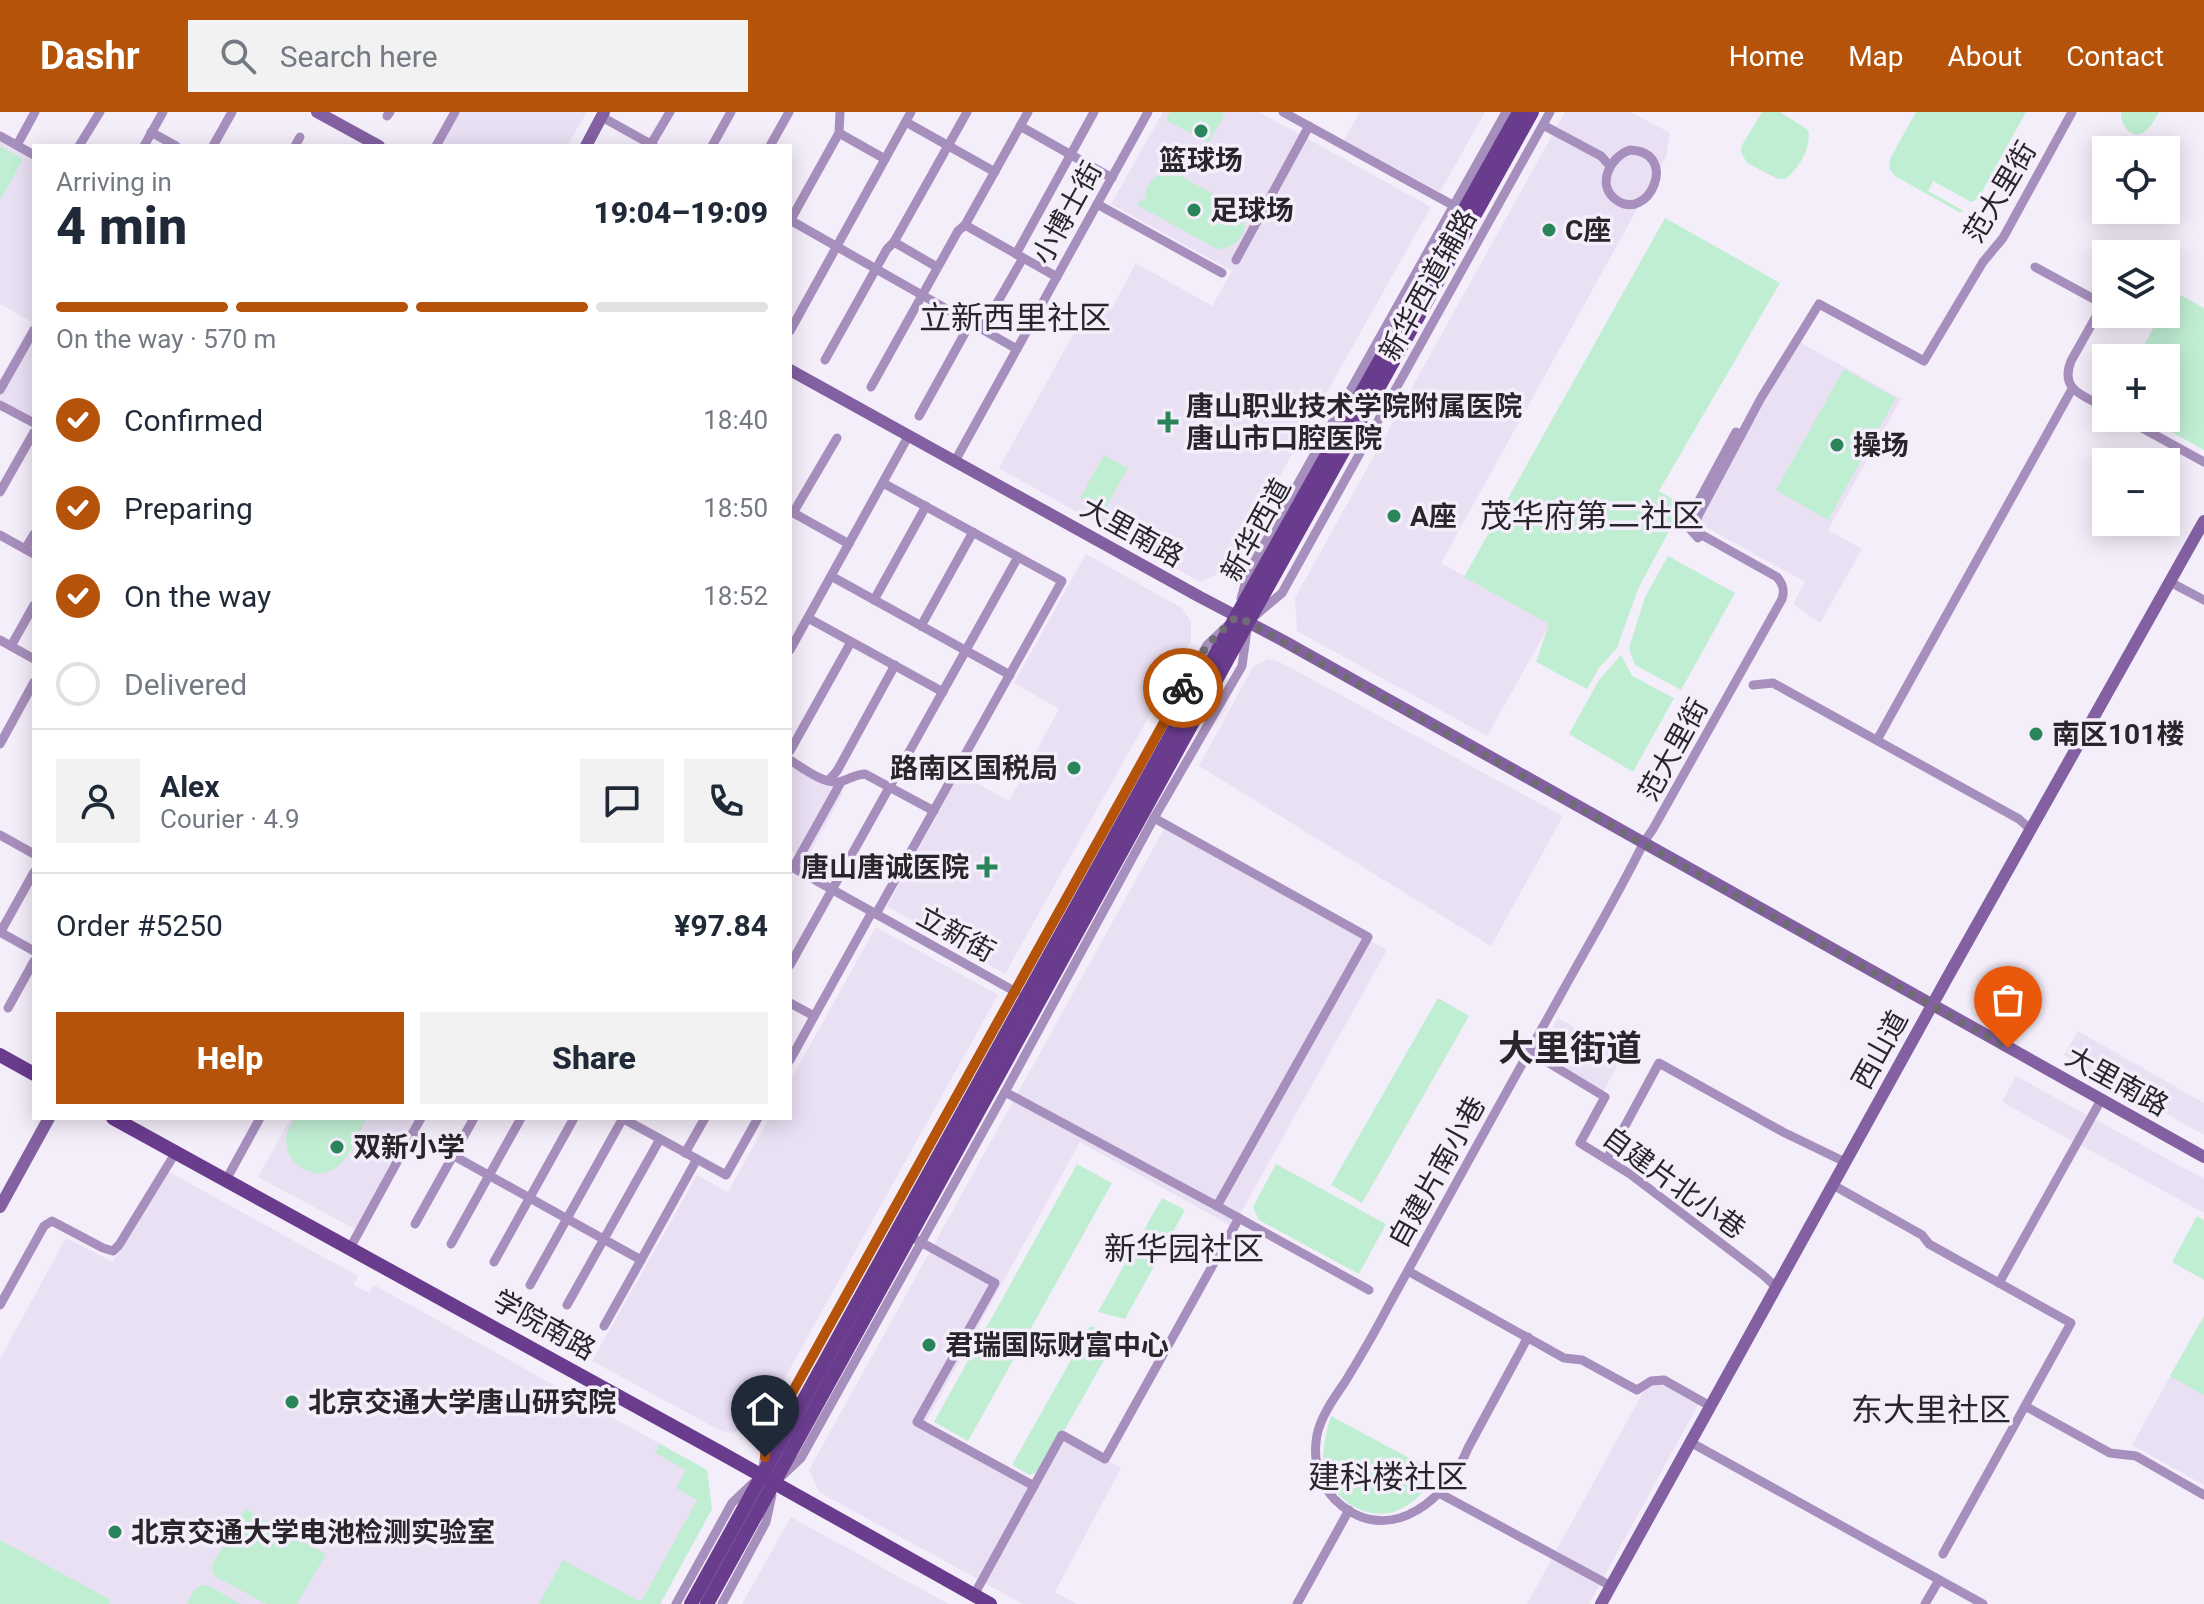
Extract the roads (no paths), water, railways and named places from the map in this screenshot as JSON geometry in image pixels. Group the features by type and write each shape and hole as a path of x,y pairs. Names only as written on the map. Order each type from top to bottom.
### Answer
{"main road":[{"name":"新华西道","path":"691,1604 916,1239 1459,209 1519,112"},
{"name":"新华西道","path":"707,1604 768,1480 1242,619 1532,112"},
{"path":"0,1055 32,1073"},
{"name":"学院南路","path":"117,1120 990,1604"}],"street":[{"path":"17,145 35,112"},
{"path":"80,144 100,112"},
{"path":"145,144 163,112"},
{"path":"214,144 232,112"},
{"path":"317,112 375,144"},
{"path":"437,144 455,112"},
{"path":"654,144 670,112"},
{"path":"713,144 731,112"},
{"path":"771,144 789,112"},
{"path":"792,216 839,133 840,112"},
{"path":"792,327 911,112"},
{"path":"825,360 967,112"},
{"path":"871,387 1028,112"},
{"path":"982,329 1094,112"},
{"name":"小博士街","path":"955,461 1148,112"},
{"path":"1283,112 1306,120 1459,209"},
{"name":"新华西道辅路","path":"1459,209 1506,112"},
{"name":"新华西道辅路","path":"722,1604 766,1522 767,1438 1207,645 1282,593 1550,112"},
{"name":"范大里街","path":"1644,842 1784,593 1777,577 1702,535 1696,527 1698,516 1761,398 1819,304 1924,361 1983,262 2003,238 2069,112"},
{"path":"587,144 603,115 651,144"},
{"path":"1236,260 1306,120"},
{"path":"906,122 995,172"},
{"path":"1543,125 1601,156 1610,166"},
{"path":"1020,126 1112,178"},
{"path":"151,132 172,144"},
{"path":"839,133 885,159"},
{"path":"0,136 32,154"},
{"path":"1630,150 1644,153 1650,158 1655,164 1656,179 1646,199 1630,204 1615,199 1607,185 1610,166 1616,157 1630,150"},
{"path":"1097,204 1222,273"},
{"path":"792,221 1017,349"},
{"path":"965,225 1057,277"},
{"path":"894,242 937,267"},
{"path":"2035,267 2103,304 2068,370 2072,389 2092,400"},
{"path":"919,416 971,322"},
{"path":"0,390 32,334"},
{"name":"大里南路","path":"792,371 1644,842 2204,1157"},
{"path":"1877,740 2072,389"},
{"path":"0,405 32,422"},
{"path":"2149,432 2204,462"},
{"path":"792,646 909,435"},
{"path":"0,492 32,436"},
{"path":"837,438 792,512 849,544"},
{"path":"792,1056 1062,581 883,483"},
{"path":"874,600 926,506"},
{"name":"西山道","path":"1601,1604 2204,521"},
{"path":"921,626 973,532"},
{"path":"0,535 30,552"},
{"path":"792,962 1018,557"},
{"path":"831,576 1010,675"},
{"path":"2170,582 2204,600"},
{"path":"11,646 32,609"},
{"path":"808,618 943,692"},
{"path":"1034,1486 917,1422 995,1283 916,1239 1005,1092 1154,818 1242,666 1242,619"},
{"path":"0,640 32,658"},
{"path":"792,747 851,642"},
{"path":"828,781 837,771 895,665"},
{"path":"1753,685 1773,683 2019,819 2031,830"},
{"path":"0,744 32,686"},
{"path":"792,761 828,781 841,782"},
{"path":"792,867 841,782 854,775 865,774 934,811"},
{"path":"1154,818 1368,937 1217,1206"},
{"path":"0,835 32,853"},
{"name":"自建片南小巷","path":"1349,1510 1332,1496 1318,1472 1318,1434 1330,1404 1408,1271 1644,842"},
{"name":"立新街","path":"792,867 1016,992"},
{"path":"32,876 0,932 32,950"},
{"path":"8,1008 32,965"},
{"path":"792,1004 814,1016"},
{"name":"自建片北小巷","path":"1529,1051 1605,1097 1580,1143 1630,1174 1776,1287"},
{"path":"1607,1159 1659,1063 1783,1132 1845,1162"},
{"path":"1005,1092 1369,1290"},
{"path":"1999,1283 2101,1100"},
{"path":"0,1207 48,1120"},
{"path":"226,1180 259,1120"},
{"path":"350,1248 420,1120"},
{"path":"415,1224 473,1120"},
{"path":"451,1244 520,1120"},
{"path":"494,1262 573,1120"},
{"path":"530,1285 622,1120"},
{"path":"627,1120 726,1175 757,1120"},
{"path":"641,1128 645,1120"},
{"path":"685,1153 704,1120"},
{"path":"413,1133 641,1260"},
{"path":"567,1305 660,1139"},
{"path":"0,1305 44,1226 52,1221 113,1251 176,1152"},
{"path":"604,1326 697,1159"},
{"path":"1833,1185 1922,1235 1929,1244 2071,1323 1943,1554"},
{"path":"974,1595 1062,1435 1105,1459 1239,1218"},
{"path":"1408,1271 1564,1358 1582,1360 1637,1390 1651,1381 1664,1380 1710,1406"},
{"path":"1297,1604 1349,1510 1383,1520 1399,1518 1409,1515 1451,1482 1528,1337"},
{"path":"2025,1406 2110,1453 2136,1456 2204,1495"},
{"path":"1690,1442 1983,1604"},
{"path":"676,1604 732,1503 768,1480"},
{"path":"1439,1493 1611,1586"},
{"path":"1925,1604 1939,1580"}],"place":[{"name":"篮球场","path":"1201,131"},
{"name":"足球场","path":"1194,210"},
{"name":"C座","path":"1549,230"},
{"name":"唐山职业技术学院附属医院 唐山市口腔医院","path":"1168,422"},
{"name":"操场","path":"1837,445"},
{"name":"A座","path":"1394,516"},
{"name":"南区101楼","path":"2036,734"},
{"name":"路南区国税局","path":"1074,768"},
{"name":"唐山唐诚医院","path":"987,867"},
{"name":"双新小学","path":"337,1147"},
{"name":"君瑞国际财富中心","path":"929,1345"},
{"name":"北京交通大学唐山研究院","path":"292,1402"},
{"name":"北京交通大学电池检测实验室","path":"115,1532"}],"district":[{"name":"立新西里社区","path":"1015,318"},
{"name":"茂华府第二社区","path":"1592,516"},
{"name":"大里街道","path":"1570,1049"},
{"name":"新华园社区","path":"1184,1249"},
{"name":"东大里社区","path":"1931,1410"},
{"name":"建科楼社区","path":"1388,1477"}]}
